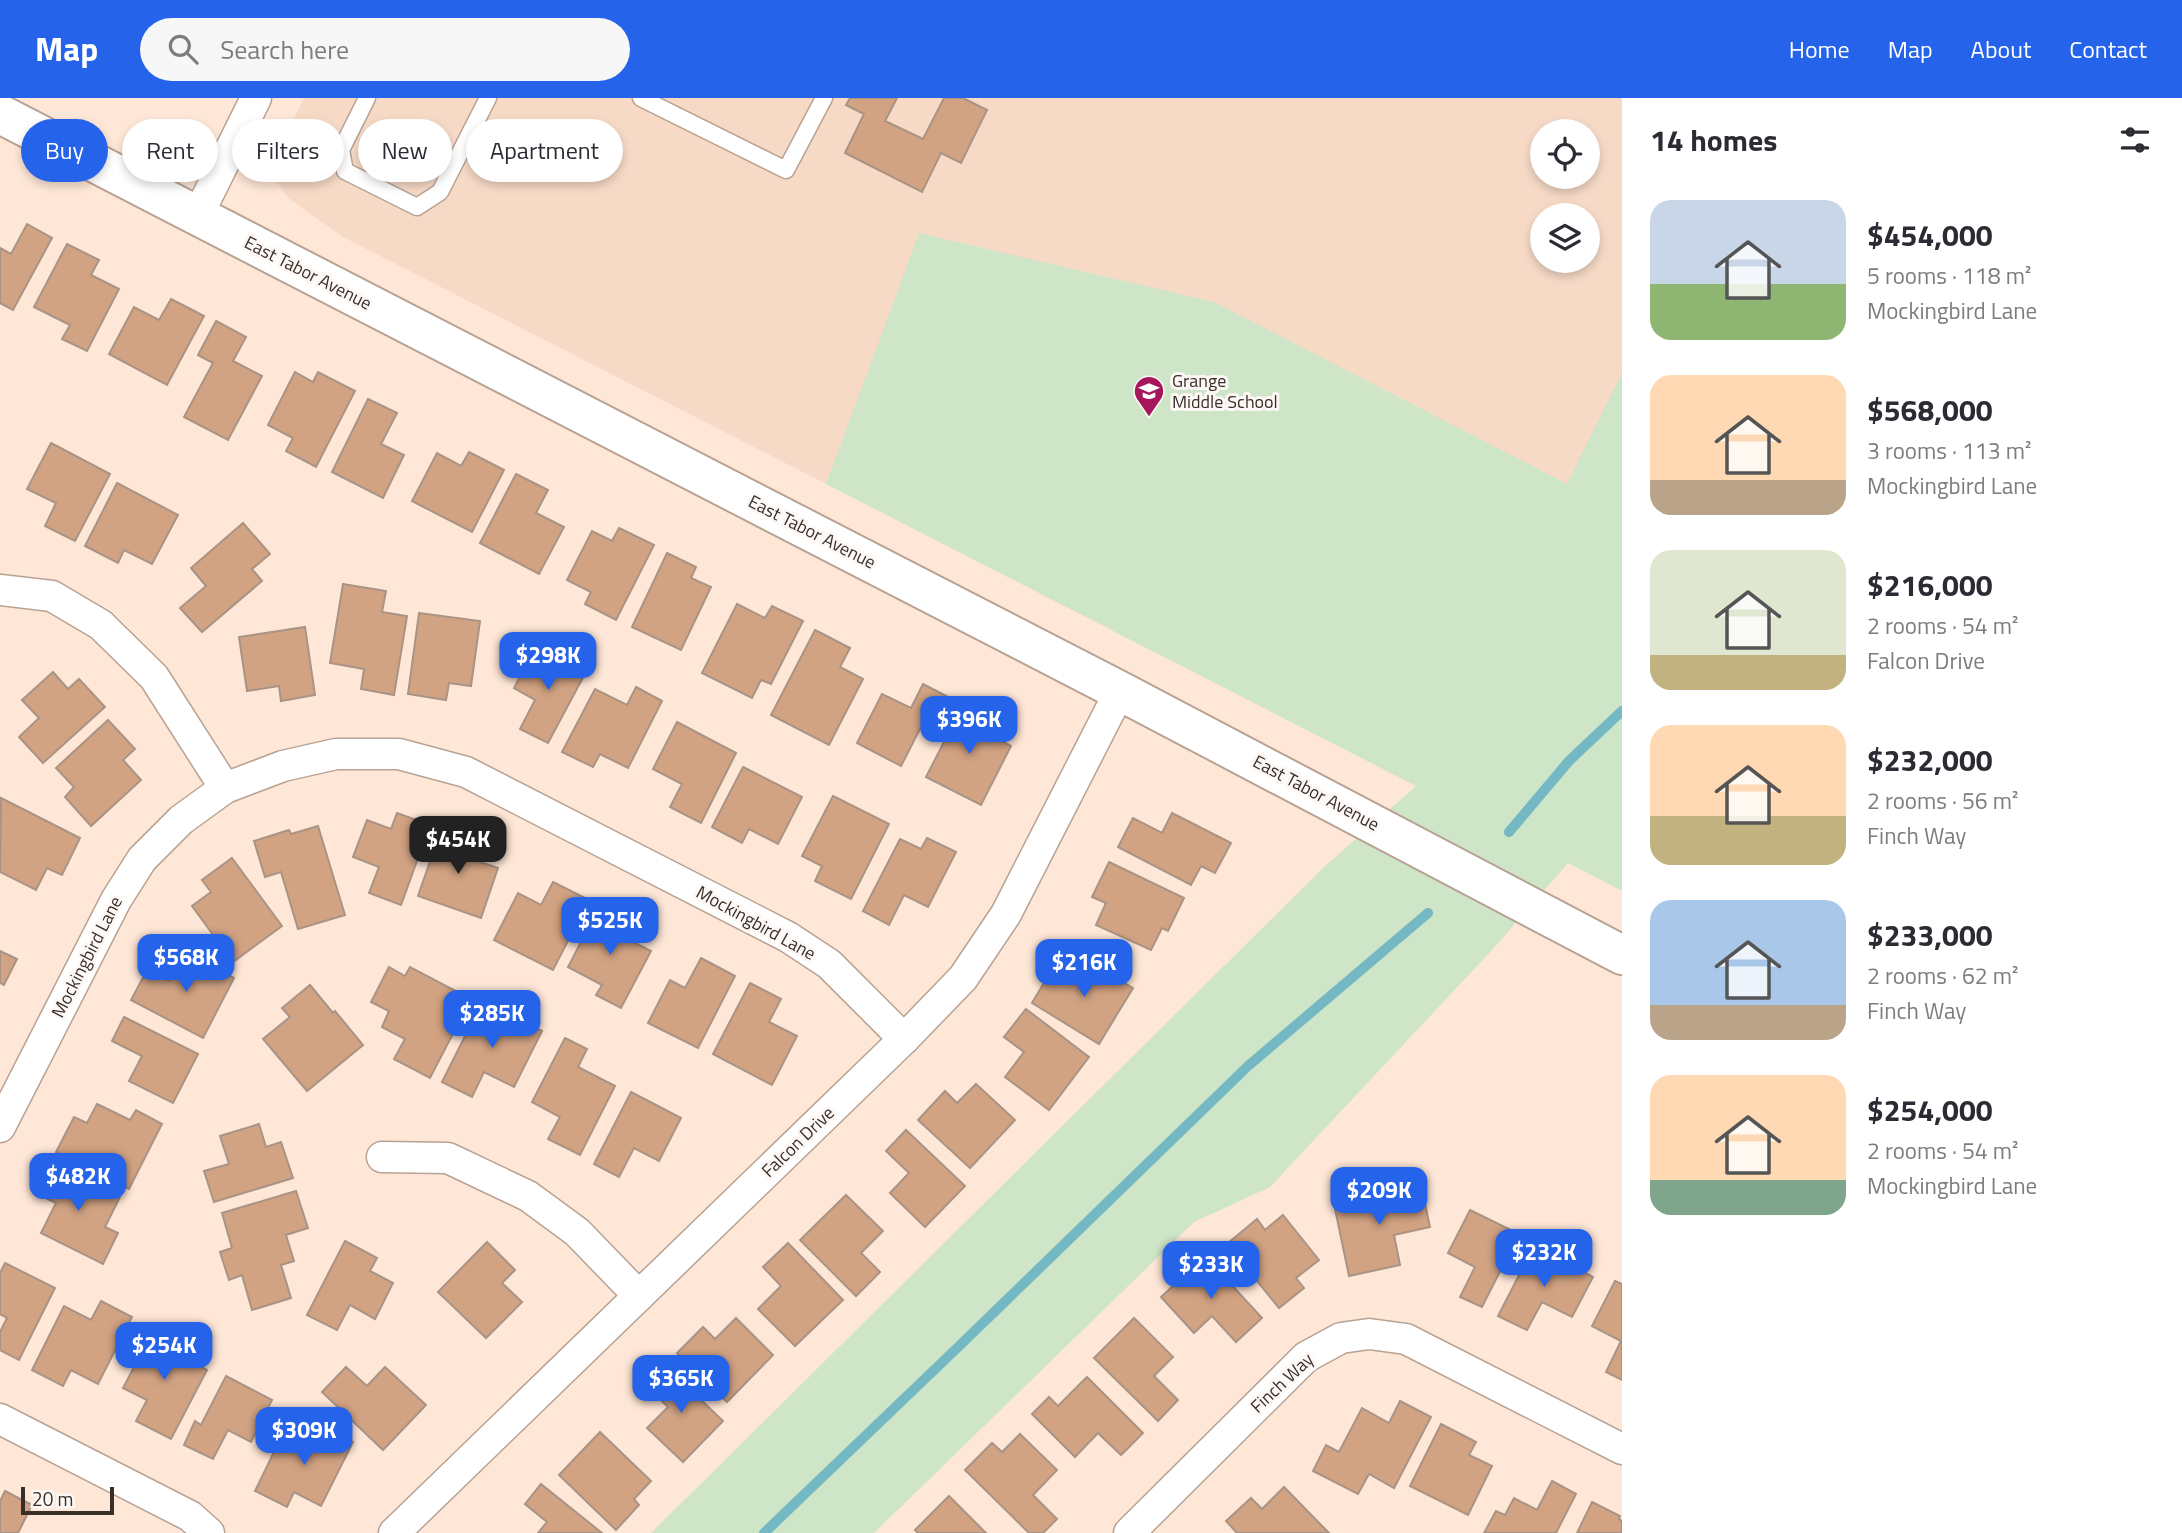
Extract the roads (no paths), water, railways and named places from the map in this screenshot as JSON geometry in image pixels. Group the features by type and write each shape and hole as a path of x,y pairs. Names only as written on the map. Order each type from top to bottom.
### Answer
{"main road":[{"name":"East Tabor Avenue","path":"0,114 1120,691 1622,955"}],"street":[{"path":"198,215 256,98"},
{"path":"0,590 52,596 101,625 154,677 225,788"},
{"name":"Falcon Drive","path":"394,1533 904,1039 963,978 1006,915 1120,691"},
{"name":"Mockingbird Lane","path":"0,1127 116,900 142,859 181,820 225,788 283,766 335,754 399,754 466,772 788,937 829,964 904,1039"},
{"path":"382,1157 448,1158 528,1196 578,1233 639,1296"},
{"name":"Finch Way","path":"1129,1533 1306,1357 1340,1338 1369,1334 1406,1339 1622,1449"},
{"path":"0,1419 190,1516 209,1533"}],"lane":[{"path":"367,98 341,150 345,171 417,207 440,192 488,98"},
{"path":"641,98 786,170 824,98"}],"waterway":[{"path":"1509,832 1569,761 1622,711"},
{"path":"764,1533 1248,1066 1428,913"}],"place":[{"name":"Grange Middle School","path":"1149,418"}]}
